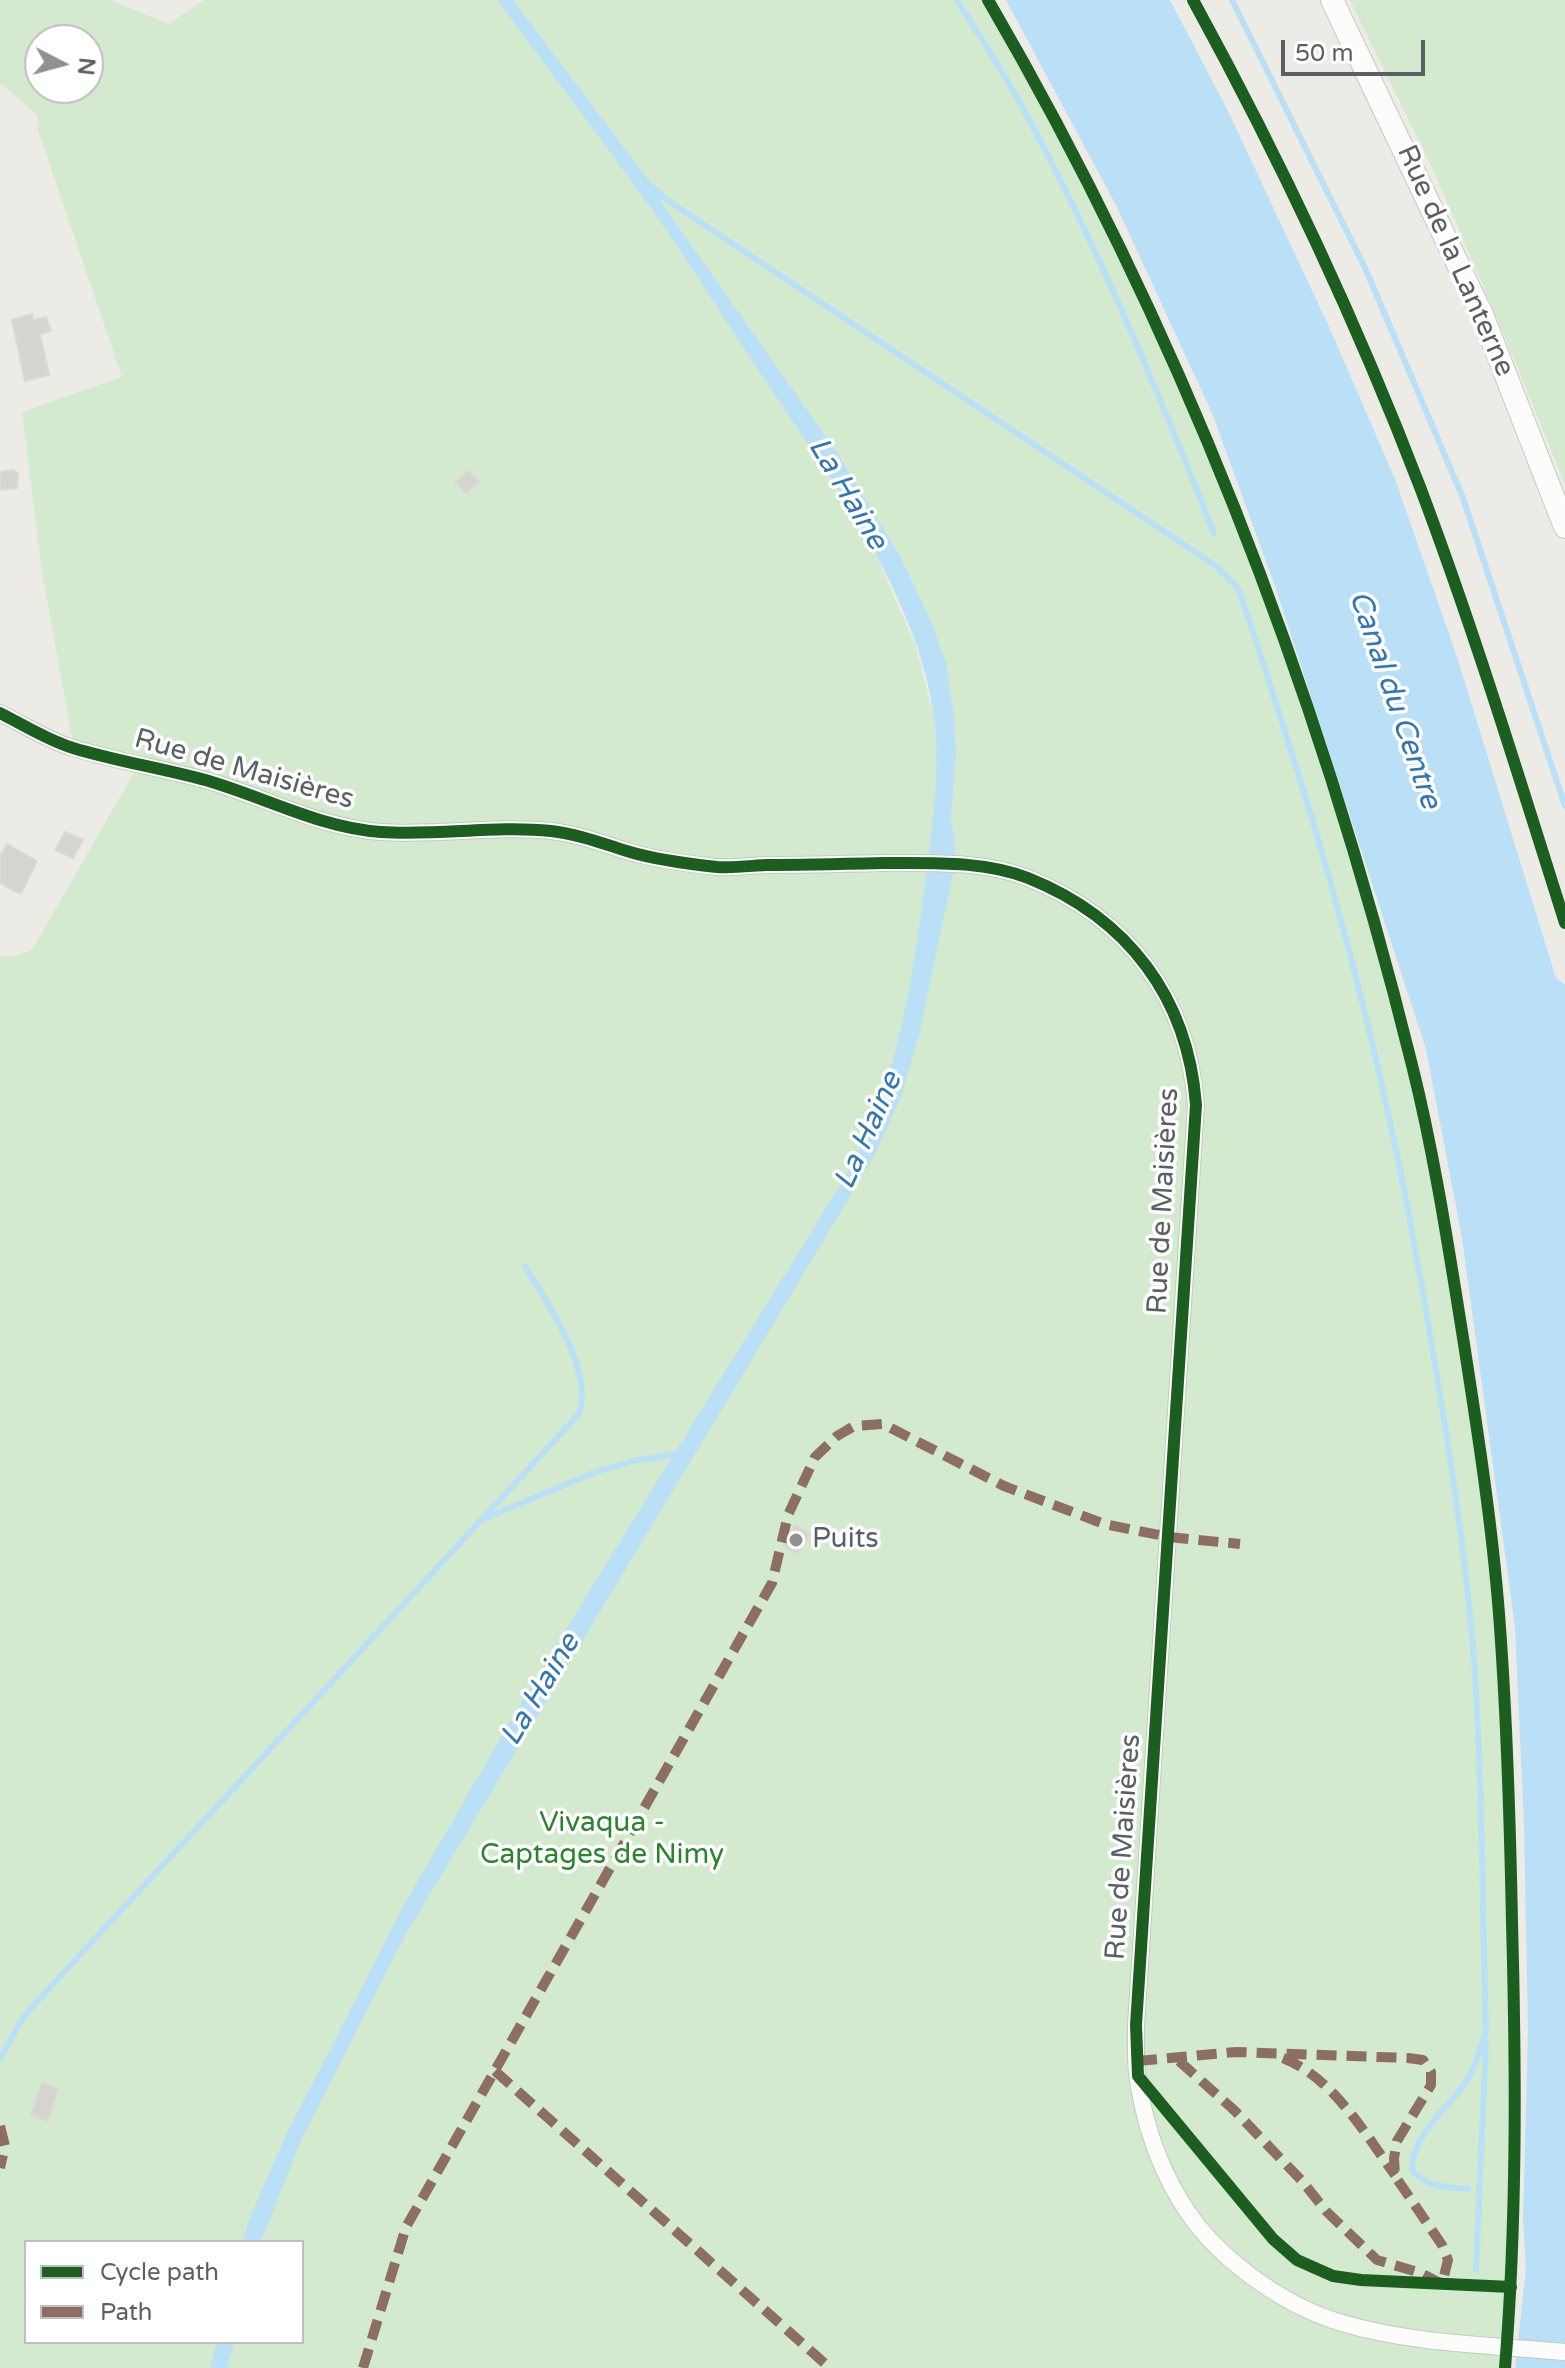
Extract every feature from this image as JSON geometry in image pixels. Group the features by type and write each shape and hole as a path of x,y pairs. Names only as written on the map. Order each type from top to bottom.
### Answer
{"main road":[{"name":"Rue de la Lanterne","path":"1332,0 1483,317 1565,527"}],"street":[{"name":"Rue de Maisières","path":"0,713 43,736 74,748 213,782 338,826 383,832 483,829 552,831 635,853 720,867 918,863 987,867 1033,880 1065,894 1110,927 1139,957 1162,987 1187,1043 1196,1105 1136,2025 1139,2089 1158,2155 1180,2201 1196,2223 1238,2266 1306,2310 1341,2323 1395,2336 1565,2352"}],"green space":[{"name":"Vivaqua - Captages de Nimy","path":"0,0 110,0 169,24 204,0 988,0 1060,127 1126,257 1200,420 1243,526 1331,779 1413,1068 1443,1214 1475,1418 1499,1610 1511,1841 1515,2030 1511,2287 1505,2368 0,2368 0,956 16,956 32,950 139,764 74,748 42,571 22,412 122,377 38,130 37,115 24,104 104,104 104,24 24,24 24,104 0,83","holes":["660,202 836,451 899,554 946,663 956,751 951,821 955,840 928,863 938,779 934,717 915,644 875,554"]},
{"path":"1350,0 1565,0 1565,484 1435,174"}],"water":[{"name":"La Haine","path":"497,0 513,0 650,182 665,193 661,202 836,451 899,554 930,619 946,663 956,751 951,821 955,864 919,1035 901,1097 873,1158 406,1934 301,2140 262,2240 244,2240 249,2220 285,2137 405,1903 529,1689 847,1174 880,1102 904,1016 923,898 936,775 934,718 925,674 911,630 892,586 844,501 631,181"},
{"name":"Canal du Centre","path":"1006,0 1170,0 1229,113 1330,329 1395,479 1457,657 1556,978 1565,985 1565,2368 1515,2368 1526,2268 1523,2221 1528,2029 1524,1824 1515,1627 1462,1238 1426,1049 1275,586 1212,413 1116,205"},
{"path":"216,2344 233,2344 227,2368 210,2368"}],"building":[{"path":"32,314 33,320 46,317 51,331 40,334 49,375 25,381 12,320"},
{"path":"14,470 18,474 17,488 0,490 0,472"},
{"path":"469,471 479,482 466,493 455,482"},
{"path":"65,832 83,840 73,858 55,850"},
{"path":"7,844 37,861 21,894 0,883 0,856"},
{"name":"Puits","path":"795,1525 810,1534 798,1554 783,1546"},
{"path":"42,2083 58,2088 48,2121 31,2115"}],"waterway":[{"path":"957,0 1015,94 1071,201 1146,366 1214,533"},
{"path":"1232,0 1366,270 1463,498 1565,806"},
{"path":"658,194 1216,566 1238,588 1311,816 1366,1017 1410,1219 1453,1481 1466,1578 1478,1719 1486,2030 1470,2076 1424,2134 1412,2170 1431,2183 1468,2189"},
{"path":"0,2059 31,2008 579,1414 582,1397 575,1358 556,1318 525,1266"},
{"path":"486,1518 593,1473 632,1461 679,1454"},
{"path":"1476,2270 1486,2041"}],"marked path":[{"path":"363,2368 406,2227 772,1583 788,1515 815,1457 837,1436 854,1426 883,1424 1004,1486 1104,1524 1169,1537 1240,1544"},
{"path":"1137,2061 1236,2052 1423,2060 1431,2072 1431,2085 1397,2141 1395,2176 1442,2245 1448,2260 1442,2284 1421,2273 1377,2260 1326,2211 1302,2181 1234,2110 1178,2060"},
{"path":"1283,2058 1301,2067 1332,2092 1395,2175"},
{"path":"495,2071 830,2368"},
{"path":"0,2126 5,2146 0,2168"}],"cycle path":[{"path":"988,0 1058,126 1123,254 1183,384 1238,517 1334,788 1375,926 1420,1100 1447,1239 1479,1445 1493,1546 1502,1653 1509,1807 1515,2090 1512,2257 1505,2368"},
{"path":"1193,0 1315,240 1370,363 1420,487 1477,649 1565,923"},
{"path":"0,713 73,748 212,782 316,819 359,829 402,833 509,829 551,831 651,857 717,867 923,863 994,868 1028,878 1064,895 1095,915 1123,939 1166,997 1191,1066 1196,1105 1136,2025 1138,2076 1273,2239 1297,2260 1333,2276 1361,2280 1511,2287"}],"place":[{"name":"Puits","path":"796,1540"}]}
